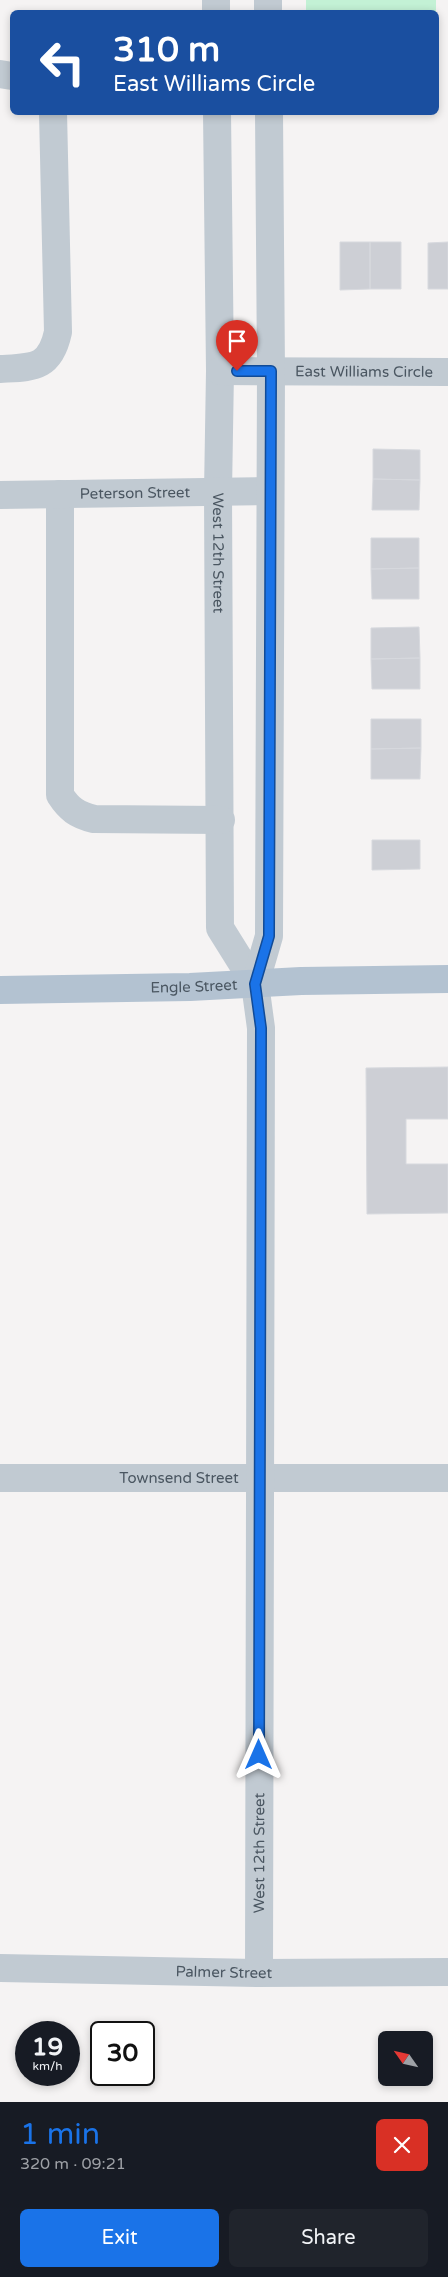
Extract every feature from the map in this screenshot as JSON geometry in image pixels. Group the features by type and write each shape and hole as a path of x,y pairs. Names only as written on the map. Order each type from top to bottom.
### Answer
{"main road":[{"name":"Engle Street","path":"0,990 190,987 301,981 448,979"}],"street":[{"path":"0,369 28,367 44,361 54,351 58,332 53,115"},
{"name":"West 12th Street","path":"217,115 220,371 218,492 220,928 255,984"},
{"name":"West 12th Street","path":"259,1973 261,1028 255,984 269,936 271,371 269,115"},
{"name":"East Williams Circle","path":"220,371 448,372"},
{"name":"Peterson Street","path":"0,495 270,491"},
{"path":"60,494 60,795 68,808 81,816 94,819 221,820"},
{"name":"Townsend Street","path":"0,1478 448,1478"},
{"name":"Palmer Street","path":"0,1968 259,1973 448,1972"}],"green space":[{"path":"306,0 436,0 436,10 306,10"}],"building":[{"path":"340,242 370,242 370,289 340,290"},
{"path":"370,242 401,242 401,289 370,289"},
{"path":"448,242 448,289 428,289 428,243"},
{"path":"373,449 420,450 420,480 373,479"},
{"path":"373,479 420,480 419,510 372,510"},
{"path":"371,538 419,538 419,568 371,569"},
{"path":"419,568 419,599 372,599 371,569"},
{"path":"419,627 420,658 371,659 371,628"},
{"path":"420,658 420,689 372,689 371,659"},
{"path":"371,719 421,719 421,748 371,749"},
{"path":"421,748 420,779 371,779 371,749"},
{"path":"372,840 420,840 420,869 372,870"},
{"path":"448,1067 448,1119 406,1119 406,1164 448,1164 448,1213 367,1214 366,1068"}],"route":[{"path":"237,371 271,371 269,936 255,984 261,1028 259,1755"}]}
